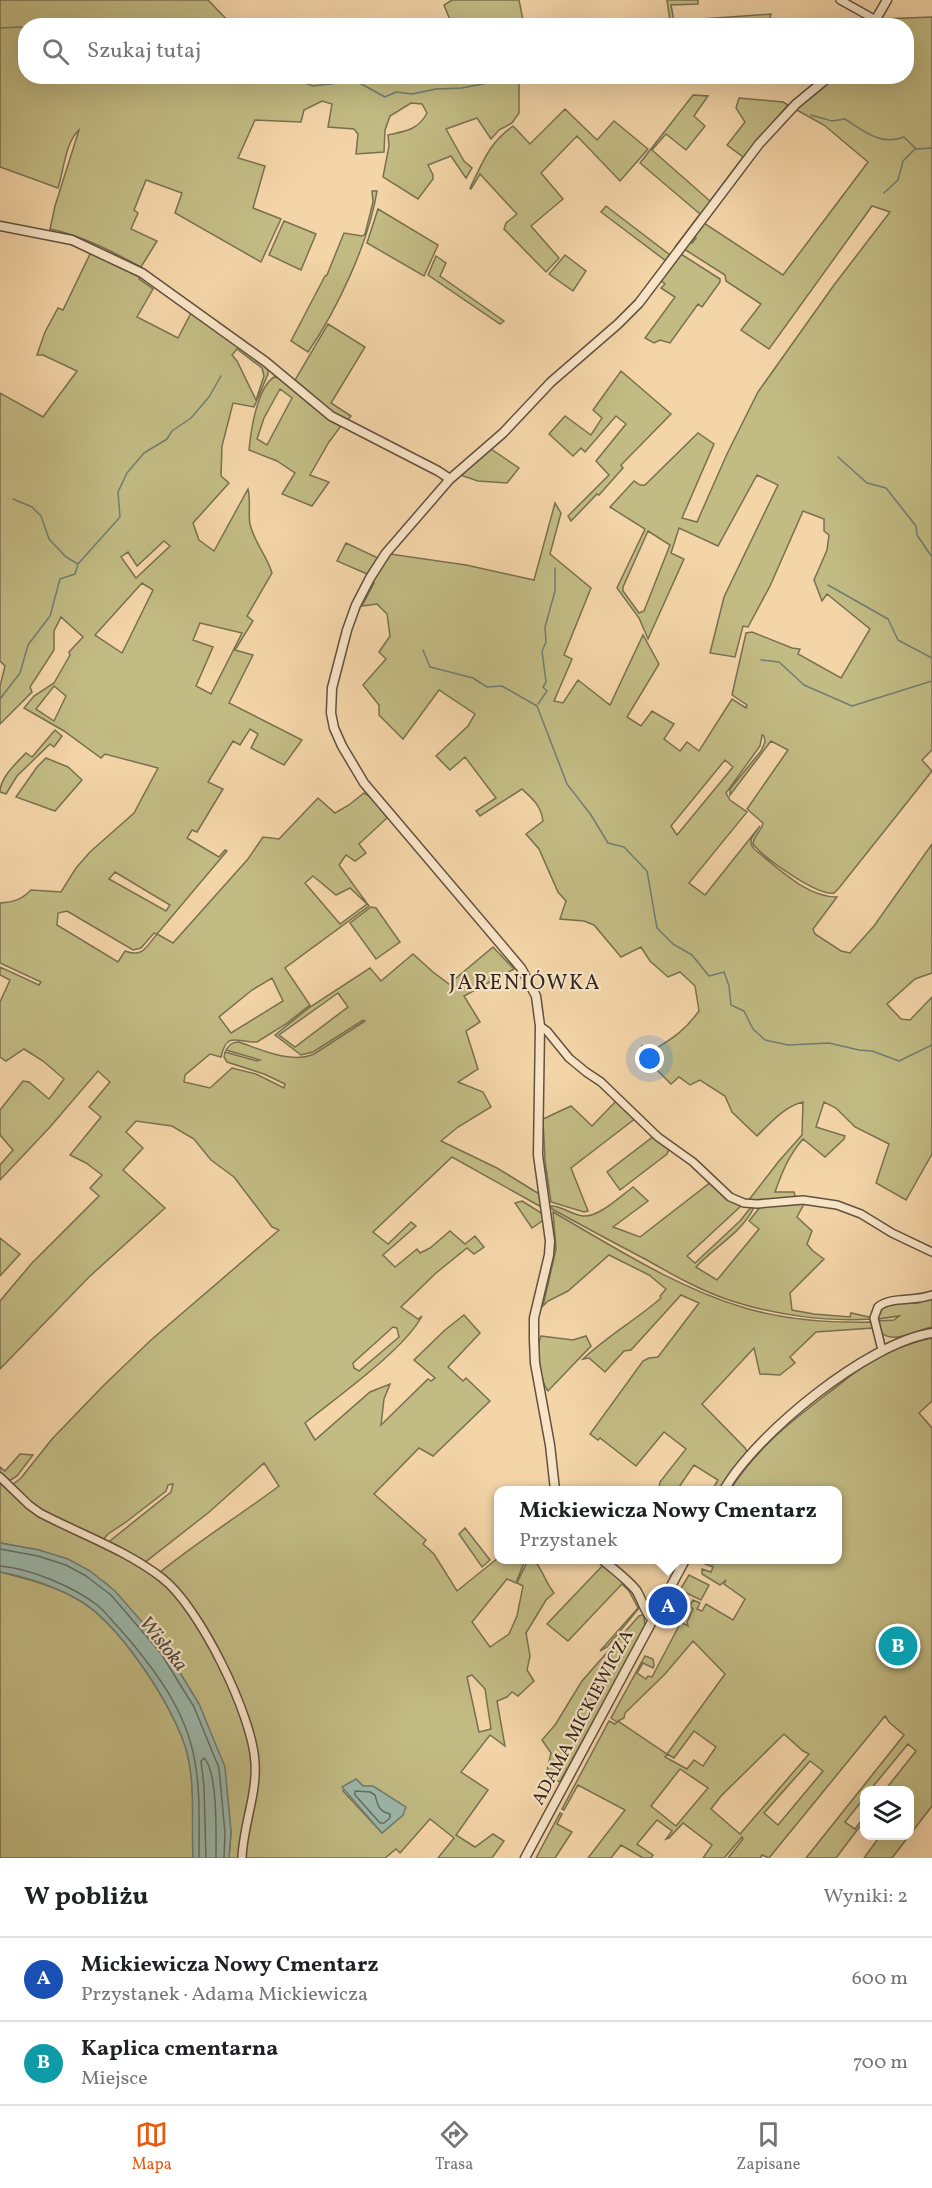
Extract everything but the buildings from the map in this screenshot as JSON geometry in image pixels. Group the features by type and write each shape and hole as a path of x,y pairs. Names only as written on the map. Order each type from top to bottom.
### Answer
{"street":[{"path":"840,0 867,18"},
{"path":"877,18 887,0"},
{"path":"554,1486 550,1445 535,1363 534,1340 534,1318 549,1255 550,1241 538,1155 540,1026 536,996 521,968 364,783 334,728 331,713 332,688 344,638 356,605 369,578 392,546 450,479 502,433 551,382 639,303 759,144 796,104 820,84"},
{"path":"0,226 72,240 142,273 189,309 266,362 332,416 450,479"},
{"path":"540,1026 547,1031 569,1058 601,1082 658,1137 693,1162 730,1197 744,1203 803,1200 837,1205 861,1214 932,1252"},
{"path":"882,1350 874,1318 878,1307 890,1300 915,1300 932,1295"},
{"path":"728,1486 754,1449 772,1432 857,1364 905,1340 932,1333"},
{"path":"0,1477 40,1513 155,1573 173,1589 195,1620 240,1703 253,1748 254,1783 243,1838 242,1858"},
{"path":"607,1564 635,1589 652,1620"},
{"name":"ADAMA MICKIEWICZA","path":"525,1858 683,1564"}],"shaded area":[{"path":"0,0 208,0 225,18 18,18 18,84 519,84 519,113 512,123 499,130 491,139 477,118 446,129 464,161 472,168 466,178 451,156 428,165 433,179 418,199 383,177 389,146 388,135 406,131 420,123 427,113 422,104 411,103 390,116 385,130 384,152 356,154 358,134 354,129 328,127 332,104 322,101 304,110 301,122 255,120 238,158 265,166 253,208 281,219 261,262 175,213 182,193 146,180 134,210 138,213 131,229 157,241 141,267 85,240 50,229 79,130 74,135 68,149 58,188 0,167"},
{"path":"452,0 519,0 523,18 449,18 444,5"},
{"path":"667,0 698,0 698,4 671,5 673,18 670,18"},
{"path":"771,14 770,18 716,18"},
{"path":"932,17 932,750 922,760 932,771 839,888 834,893 826,892 791,875 753,844 763,823 747,809 788,750 771,741 730,795 730,789 761,751 765,742 762,735 760,746 726,793 730,800 747,812 689,883 705,895 760,826 751,840 754,849 803,887 825,896 837,897 813,929 815,934 841,951 850,953 874,926 932,844 932,973 915,979 887,1004 901,1019 910,1020 932,997 932,1154 906,1200 876,1183 889,1144 855,1127 836,1108 824,1102 816,1127 845,1136 844,1139 825,1157 803,1139 798,1145 786,1164 775,1192 794,1192 796,1199 748,1201 802,1135 803,1102 784,1111 757,1136 732,1112 725,1096 700,1080 690,1085 679,1077 671,1084 648,1061 642,1046 655,1049 684,1028 699,1011 695,986 680,972 668,977 650,961 641,947 621,957 594,925 584,921 560,919 566,901 558,892 539,849 526,834 543,821 536,803 522,789 480,816 476,811 496,798 465,757 450,770 436,756 468,726 475,714 439,690 403,739 379,715 379,705 363,685 386,659 379,652 390,636 387,614 377,604 362,606 374,583 372,580 390,554 466,565 534,580 555,503 561,513 550,554 591,588 564,655 572,659 554,701 563,703 578,680 610,705 643,635 659,664 627,717 641,726 652,711 674,724 664,739 680,751 687,742 699,751 732,699 746,708 747,705 732,695 746,633 752,632 800,649 798,654 841,678 870,629 827,594 822,601 814,580 827,550 829,535 824,531 824,519 803,511 770,586 748,627 743,626 735,657 710,653 724,597 778,485 757,475 718,546 679,528 671,553 684,559 648,639 639,618 617,588 645,529 610,507 634,481 645,485 698,433 714,444 682,518 697,522 758,392 834,285 890,212 872,206 769,349 741,330 761,304 726,281 725,275 684,249 696,238 694,236 704,223 783,275 868,162 824,125 795,109 825,84 914,84 914,18 906,18","holes":["648,531 670,545 644,611 639,613 623,591 623,587","725,760 733,767 677,835 671,826"]},
{"path":"693,95 708,96 694,116 705,126 686,150 666,134 652,150 710,201 743,157 727,145 745,122 736,108 739,98 783,102 788,105 767,129 677,250 675,247 700,214 640,163"},
{"path":"565,109 597,140 614,121 648,149 620,181 577,136 541,173 563,199 531,226 559,258 546,272 504,229 506,223 517,214 480,174 470,188 487,154 505,132 513,126 530,144"},
{"path":"372,191 377,191 373,211 359,253 330,316 308,352 291,341 327,275 344,233 362,236 365,234 373,202"},
{"path":"606,206 670,255 666,261 601,212"},
{"path":"378,209 438,245 424,276 367,243"},
{"path":"284,221 316,234 301,270 269,255"},
{"path":"91,252 140,277 139,279 153,289 137,317 178,338 191,313 268,369 254,407 233,403 222,446 221,476 229,483 193,523 199,540 214,551 248,489 250,524 272,573 247,616 253,621 235,650 253,655 229,703 302,740 284,765 251,748 258,734 250,729 240,745 233,741 208,782 223,789 197,832 192,830 187,838 219,857 225,850 227,851 157,934 173,943 248,859 263,837 279,839 318,798 335,813 364,793 373,799 388,817 359,844 366,853 355,861 346,855 339,865 369,906 285,968 310,1005 286,1024 257,1042 234,1040 226,1043 221,1057 210,1054 185,1075 184,1082 210,1088 232,1068 256,1074 284,1088 285,1084 264,1074 227,1062 224,1057 225,1052 260,1060 226,1050 231,1044 239,1042 286,1057 305,1057 314,1054 365,1021 363,1020 313,1052 301,1055 275,1035 310,1007 370,968 381,981 413,954 449,984 493,947 514,969 464,996 480,1022 466,1031 478,1069 458,1082 483,1092 491,1107 458,1127 441,1141 497,1168 541,1195 543,1208 452,1157 373,1232 388,1244 411,1222 416,1226 383,1255 395,1267 417,1249 420,1253 430,1248 450,1231 465,1244 475,1236 484,1247 474,1254 467,1248 436,1273 401,1307 418,1319 422,1316 413,1329 369,1373 305,1423 315,1440 370,1392 390,1384 384,1399 381,1425 428,1379 431,1381 435,1378 414,1360 445,1330 464,1315 480,1333 448,1367 463,1381 466,1378 490,1401 433,1456 419,1448 374,1494 426,1540 423,1544 434,1554 457,1591 494,1561 494,1564 523,1564 516,1583 507,1579 472,1622 490,1647 509,1634 517,1616 523,1586 517,1583 526,1564 537,1564 554,1593 546,1600 526,1633 530,1656 527,1670 534,1681 518,1696 512,1692 497,1701 505,1746 490,1735 461,1772 488,1790 456,1835 475,1847 493,1834 504,1841 492,1858 438,1858 454,1838 430,1819 400,1853 396,1849 385,1858 244,1858 255,1785 252,1734 205,1632 159,1573 279,1486 264,1463 208,1513 144,1563 106,1544 171,1492 173,1484 168,1485 166,1491 108,1534 102,1541 43,1512 32,1505 12,1485 21,1478 52,1439 151,1340 279,1230 272,1227 234,1177 211,1160 194,1139 172,1126 136,1121 126,1132 143,1148 123,1170 165,1208 89,1277 0,1369 0,1301 32,1263 99,1196 90,1188 102,1175 70,1155 101,1117 89,1107 110,1082 98,1071 0,1180 0,1165 13,1150 0,1135 0,1110 23,1081 29,1082 49,1099 64,1079 24,1049 6,1061 0,1057 0,1002 10,980 0,975 0,967 39,985 41,982 0,963 0,903 17,900 31,890 61,892 76,868 90,852 134,813 158,768 105,754 101,758 64,731 24,708 34,696 54,683 70,655 69,652 83,637 61,617 54,631 54,650 30,687 32,692 0,724 0,686 5,666 0,661 0,393 43,417 77,371 43,355 37,355 45,332 58,308 63,310","holes":["237,349 262,368 264,376 256,400 232,355","164,541 170,546 136,578 121,557 128,552 137,566","142,583 153,590 122,653 95,635","200,623 242,633 211,694 196,686 213,647 193,640","54,686 66,696 54,721 36,709","115,872 170,905 166,911 109,879","313,876 336,895 350,888 367,904 340,924 305,883","67,911 133,950 141,948 154,933 157,934 147,947 136,953 125,951 118,962 57,925 58,913","272,978 283,1001 231,1033 219,1017 252,990","338,993 348,1007 295,1047 279,1035","393,1327 397,1328 399,1337 359,1371 354,1368 353,1363","472,1675 485,1689 491,1729 479,1732 467,1677","357,1780 363,1786 370,1786 381,1791 403,1815 382,1833 343,1791 348,1784"]},
{"path":"681,254 720,279 720,282 702,307 698,304 670,343 660,340 654,343 645,338 675,297 661,288 665,284 661,281"},
{"path":"565,255 586,271 573,291 549,274"},
{"path":"436,256 446,263 440,276 504,321 500,324 428,275"},
{"path":"328,324 365,347 331,403 351,416 347,421 329,410 295,380"},
{"path":"621,371 671,414 621,465 623,468 599,495 597,494 571,521 568,516 609,475 596,461 626,424 616,416 585,452 581,448 573,456 549,434 565,416 591,435 602,418 593,410"},
{"path":"274,377 281,378 309,404 341,426 310,475 329,482 312,506 282,494 295,473 277,461 249,450 256,410 268,382","holes":["280,389 292,398 267,445 257,439 264,418"]},
{"path":"491,449 519,468 507,483 478,481 460,475"},
{"path":"346,543 378,558 367,574 337,561"},
{"path":"55,730 62,736 54,747 50,744 17,776 6,794 0,792 3,781 13,766 26,753 32,757"},
{"path":"46,758 68,767 82,780 55,811 16,797"},
{"path":"371,907 376,908 400,942 376,959 350,923"},
{"path":"617,1100 636,1118 571,1168 588,1211 584,1212 551,1202 545,1161 543,1119 571,1106 592,1126"},
{"path":"654,1136 669,1149 667,1154 620,1190 607,1172"},
{"path":"711,1182 742,1205 687,1256 695,1263 740,1221 752,1206 754,1207 736,1232 696,1267 717,1280 759,1229 749,1221 761,1206 805,1202 797,1217 812,1231 807,1244 824,1259 790,1293 792,1310 850,1317 851,1313 872,1319 801,1316 748,1306 721,1297 677,1277 552,1209 551,1206 589,1216 603,1210 633,1187 648,1201 613,1227 640,1237"},
{"path":"522,1201 543,1214 545,1219 532,1228 515,1203"},
{"path":"553,1212 646,1266 720,1300 792,1318 872,1322 873,1328 816,1332 790,1357 795,1363 780,1375 760,1374 754,1348 702,1404 747,1452 723,1486 714,1486 718,1480 694,1465 680,1486 659,1486 686,1449 664,1432 636,1466 600,1438 598,1440 590,1434 643,1361 658,1357 699,1303 681,1295 631,1350 624,1351 605,1372 589,1358 583,1359 661,1298 660,1296 666,1289 649,1275 609,1255 568,1291 543,1306 556,1249"},
{"path":"0,1238 20,1254 0,1276"},
{"path":"932,1298 932,1327 898,1337 886,1336 880,1332 878,1321 894,1320 899,1316 878,1319 883,1308 893,1304 918,1303"},
{"path":"541,1336 573,1340 586,1336 591,1346 548,1391 540,1364"},
{"path":"932,1338 932,1401 919,1413 932,1428 932,1806 914,1830 914,1786 888,1786 916,1751 908,1744 873,1786 863,1786 904,1735 885,1716 769,1858 762,1855 760,1858 728,1858 743,1839 742,1837 724,1858 703,1858 712,1845 683,1823 666,1839 672,1831 657,1820 637,1844 653,1855 651,1858 643,1858 621,1845 611,1858 588,1858 625,1810 578,1785 564,1810 562,1809 609,1721 615,1724 617,1722 611,1718 645,1656 653,1659 653,1668 643,1663 637,1673 646,1679 648,1676 652,1677 681,1622 688,1626 687,1622 693,1609 690,1606 693,1600 700,1603 697,1609 702,1611 706,1604 733,1620 745,1599 724,1584 726,1580 720,1585 702,1574 702,1569 711,1572 713,1567 705,1564 842,1564 842,1486 733,1486 740,1475 786,1426 860,1368 893,1350","holes":["693,1641 725,1674 667,1754 618,1721 624,1718 625,1713 665,1674","694,1731 716,1747 703,1766 694,1760 687,1769 665,1757 667,1754 674,1758","784,1734 809,1754 740,1834 711,1809 721,1796","810,1761 823,1771 778,1825 764,1813","680,1769 708,1788 676,1826 651,1806"]},
{"path":"20,1454 33,1455 17,1476 9,1481 0,1474 0,1467 5,1471"},
{"path":"0,1481 29,1508 144,1568 167,1585 202,1632 233,1692 249,1735 254,1769 241,1858 229,1858 231,1832 224,1767 199,1704 165,1648 106,1583 39,1550 0,1543"},
{"path":"465,1528 490,1560 482,1567 459,1534"},
{"path":"604,1564 633,1592 640,1607 607,1647 600,1651 638,1608 629,1591 622,1584 568,1641 547,1624"},
{"path":"0,1572 49,1586 68,1594 93,1610 126,1645 157,1688 179,1731 189,1762 192,1789 193,1858 0,1858"},
{"path":"689,1575 709,1585 701,1600 680,1590"},
{"path":"642,1615 645,1627 560,1782 546,1776 551,1753 542,1740 555,1725 582,1681"},
{"path":"860,1790 860,1803 845,1822 855,1829 860,1822 860,1826 836,1858 806,1858"},
{"path":"560,1813 562,1814 557,1824 572,1832 555,1858 536,1858"},
{"path":"877,1840 906,1840 892,1858 864,1858"}],"water":[{"path":"0,1543 39,1550 68,1559 90,1571 115,1591 165,1648 199,1704 225,1767 231,1832 229,1858 193,1858 192,1789 186,1749 169,1710 142,1666 110,1626 77,1599 40,1582 0,1572"},
{"path":"356,1779 363,1786 373,1786 406,1807 403,1815 382,1833 342,1787"}],"waterway":[{"path":"0,28 18,27"},
{"path":"308,84 313,86 330,84"},
{"path":"361,84 385,97 396,92 412,94 483,84"},
{"path":"811,115 832,121 845,119 873,136 887,140 904,137 916,149 932,148"},
{"path":"884,193 898,180 903,161 915,149"},
{"path":"0,699 20,673 28,645 50,616 60,579 75,574 78,564 120,517 118,492 127,473 144,453 167,439 172,431 191,418 209,397 221,376"},
{"path":"838,457 867,483 886,488 916,526 917,535 932,557"},
{"path":"13,499 32,507 41,516 49,539 66,557 78,564"},
{"path":"538,704 547,691 543,687 546,682 542,651 546,642 545,627 555,591 555,568"},
{"path":"828,585 888,619 898,640 932,658"},
{"path":"423,650 430,667 473,678 487,687 502,686 537,706 567,784 591,815 608,843 624,847 647,871 657,928 673,944 692,955 709,976 724,972 729,986 731,1005 744,1011 753,1029 765,1040 788,1045 829,1043 872,1051 899,1061 932,1045"},
{"path":"761,660 779,662 804,685 852,706 932,681"}],"place":[{"name":"Mickiewicza Nowy Cmentarz","path":"668,1606"},
{"name":"Kaplica cmentarna","path":"898,1646"}],"district":[{"name":"JARENIÓWKA","path":"525,982"}],"water label":[{"name":"Wisłoka","path":"164,1643"}]}
